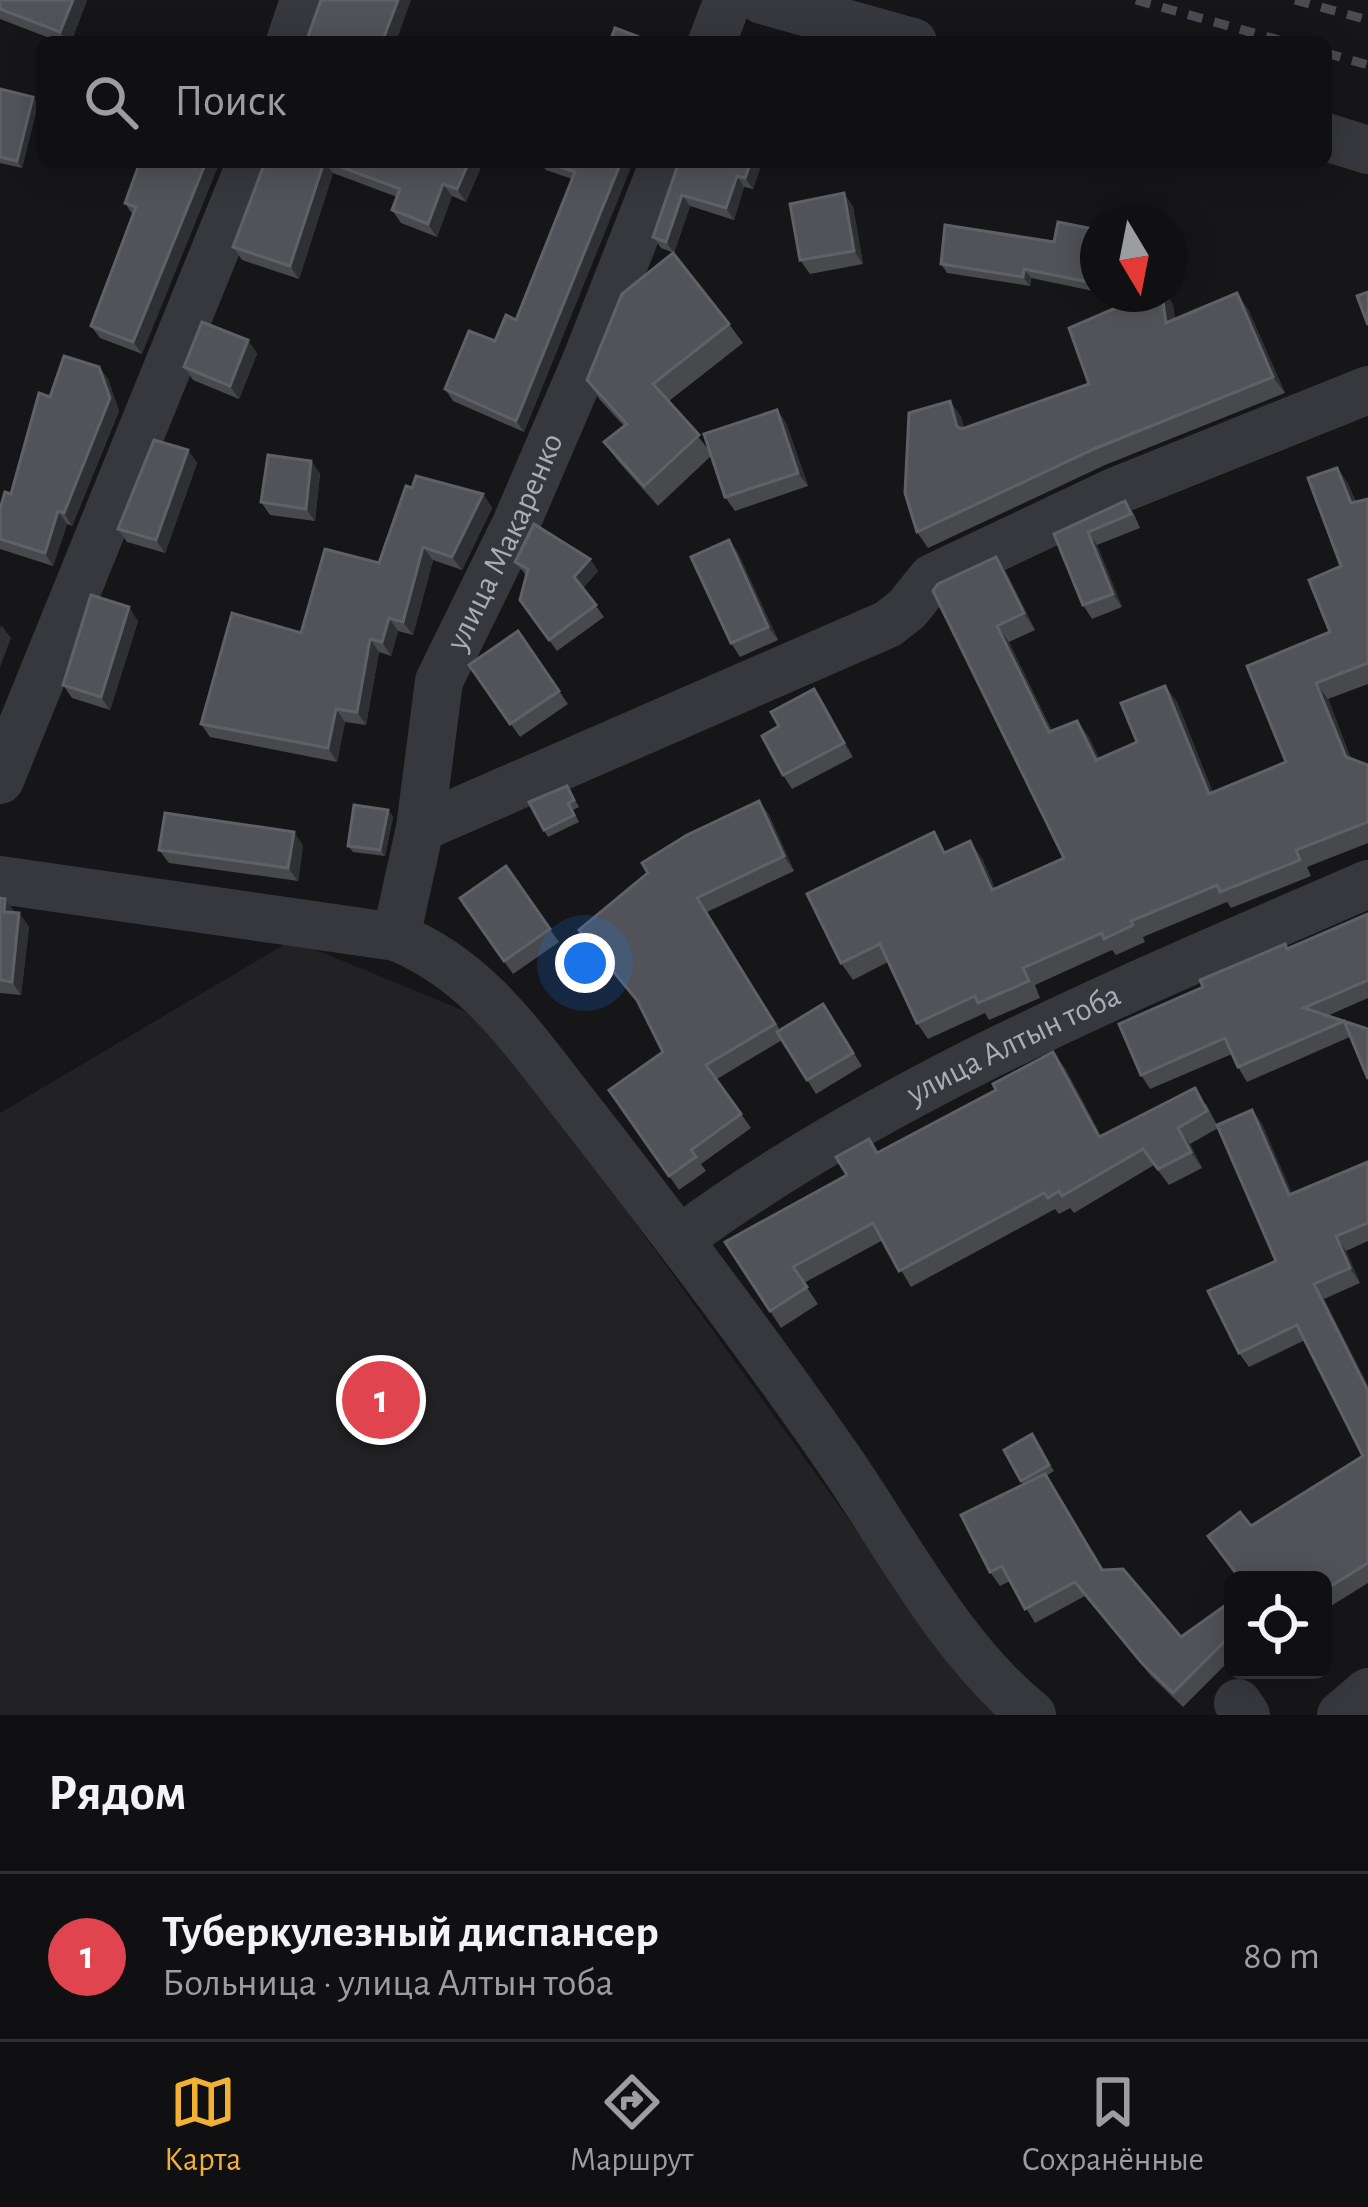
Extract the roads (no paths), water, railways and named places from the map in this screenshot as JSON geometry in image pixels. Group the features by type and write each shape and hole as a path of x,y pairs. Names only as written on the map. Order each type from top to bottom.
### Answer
{"street":[{"path":"292,36 304,0"},
{"path":"714,36 728,0"},
{"path":"762,0 891,36"},
{"path":"1332,139 1368,150"},
{"path":"0,780 248,168"},
{"name":"улица Макаренко","path":"397,937 420,828 440,681 456,641 488,586 586,361 662,168"},
{"path":"420,828 888,624 932,578 1116,491 1368,390"},
{"path":"0,880 397,937 434,952 466,976 514,1028 680,1239 987,1675 1032,1715"},
{"name":"улица Алтын тоба","path":"680,1239 758,1181 1048,1027 1368,884"},
{"path":"1341,1715 1368,1692"}],"railway":[{"path":"1136,0 1265,36"},
{"path":"1295,0 1368,20"},
{"path":"1332,55 1368,65"}],"place":[{"name":"Туберкулезный диспансер","path":"381,1400"}]}
